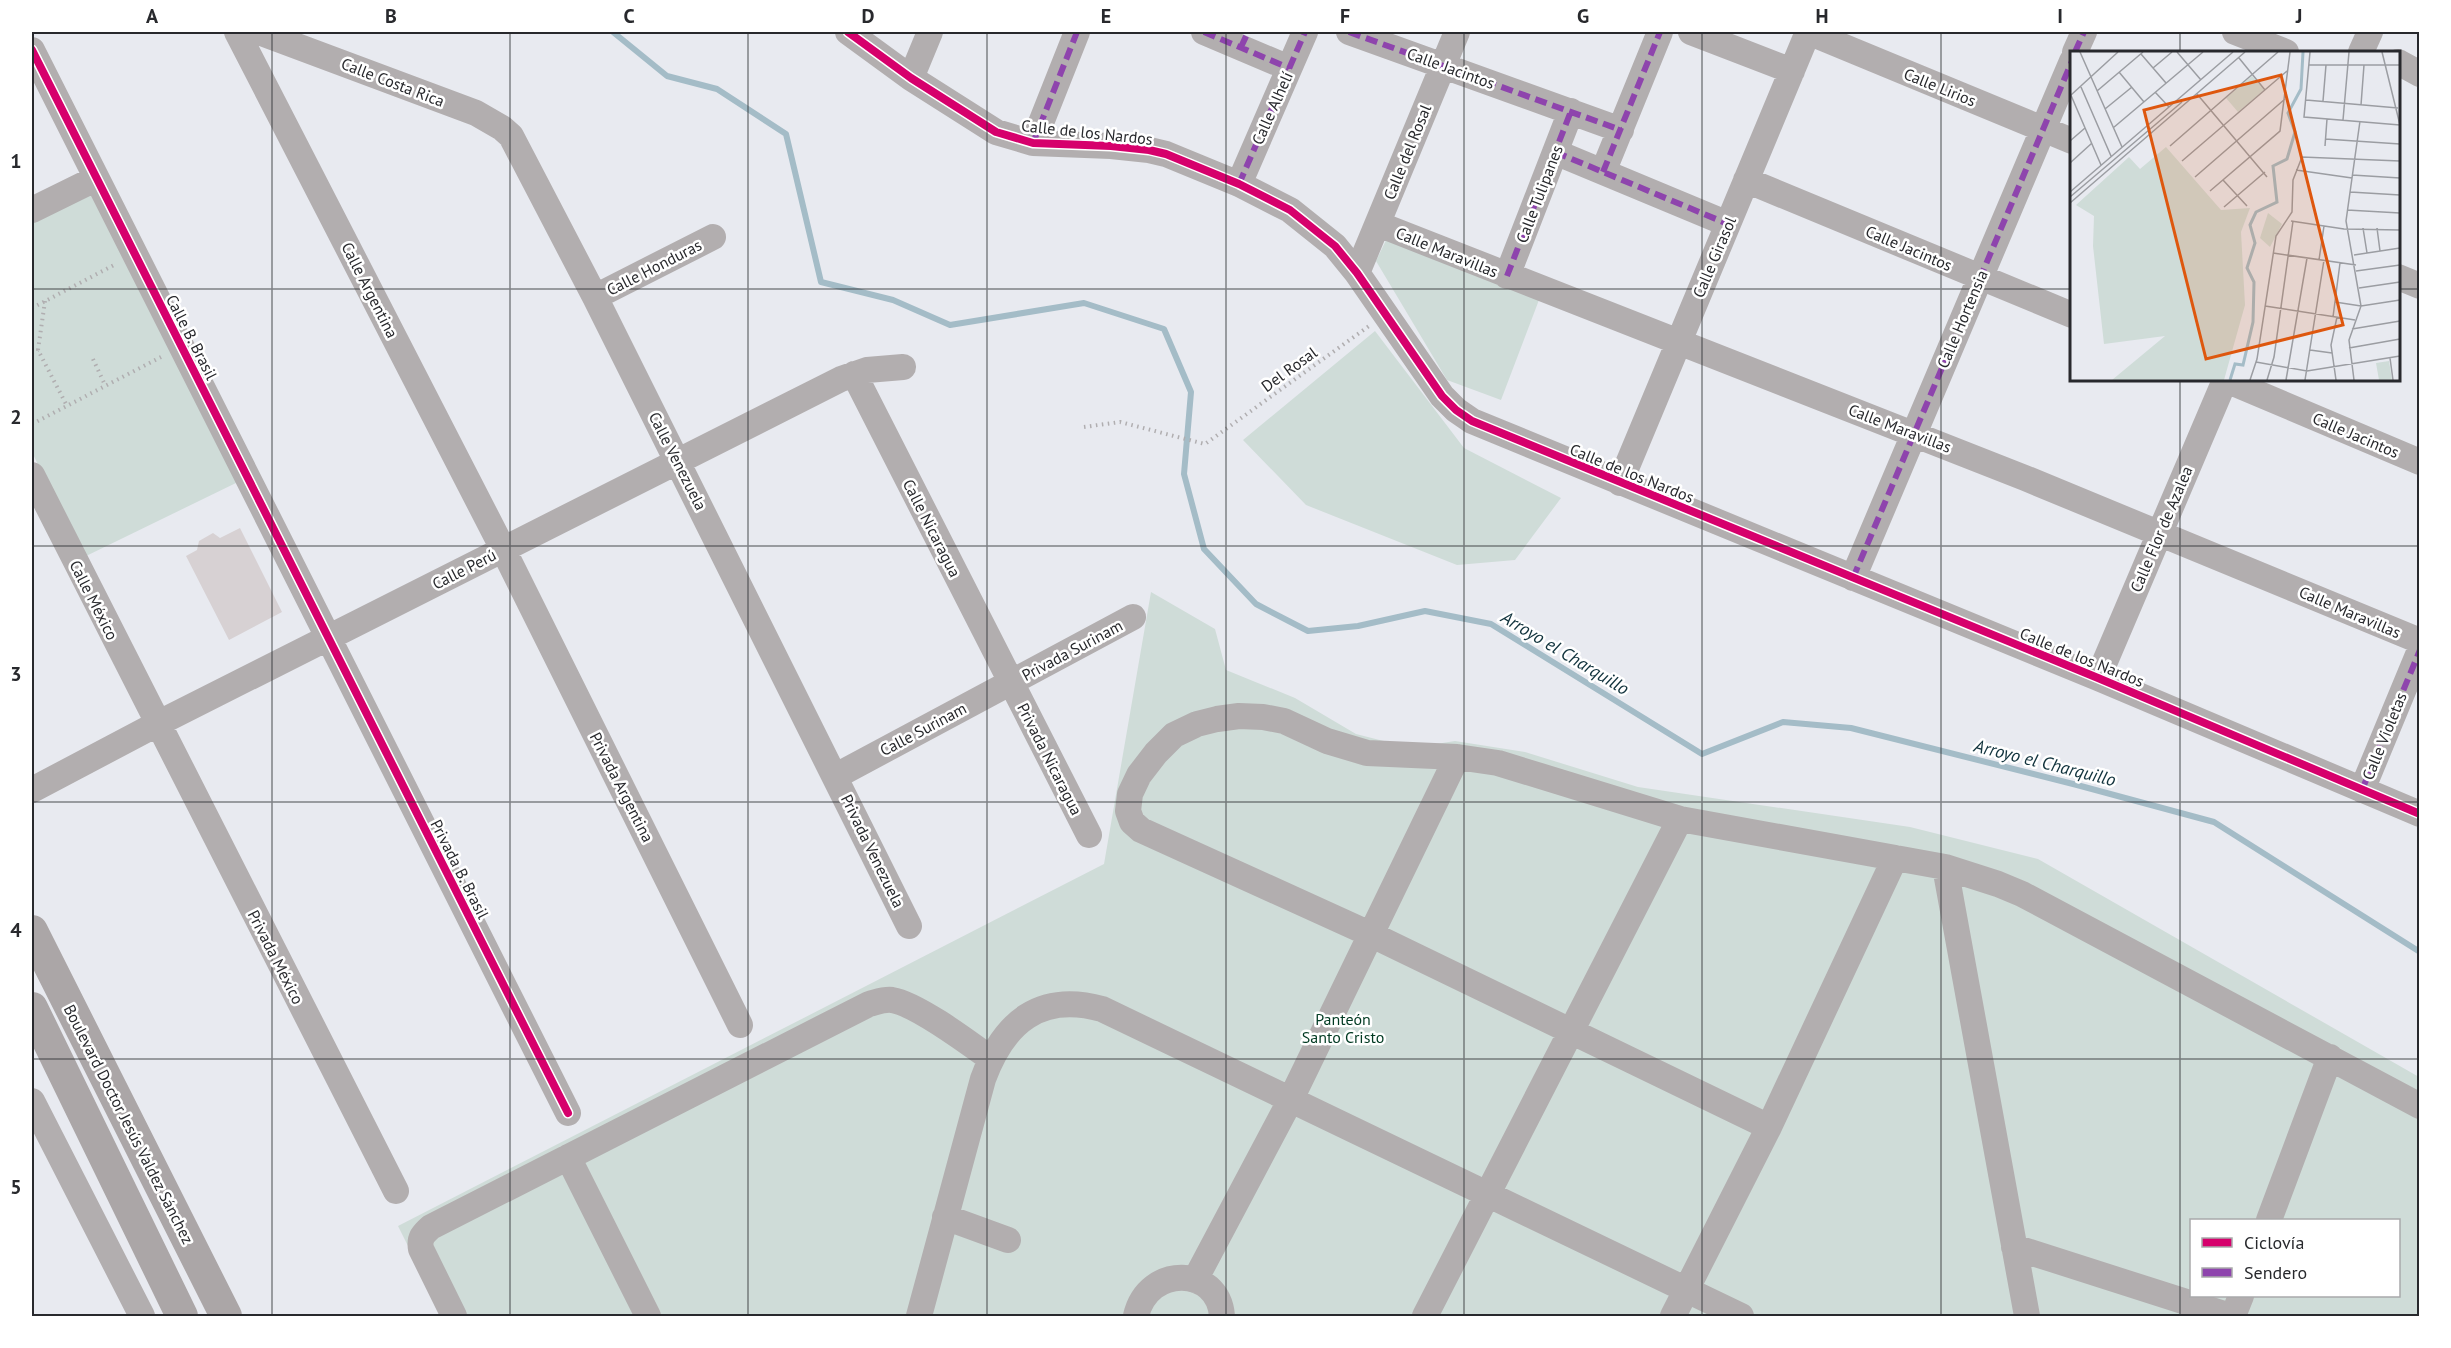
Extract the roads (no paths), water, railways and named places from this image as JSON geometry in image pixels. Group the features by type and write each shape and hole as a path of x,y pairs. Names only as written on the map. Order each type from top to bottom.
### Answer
{"main road":[{"name":"Boulevard Doctor Jesús Valdez Sánchez","path":"32,931 226,1317"},
{"name":"Boulevard Doctor Jesús Valdez Sánchez","path":"32,1008 178,1308"}],"street":[{"name":"Calle Argentina","path":"237,32 503,549"},
{"name":"Calle Costa Rica","path":"259,32 476,113 502,128 518,147"},
{"path":"848,32 911,78 930,32"},
{"path":"1033,143 1077,32"},
{"path":"1204,32 1245,39 1289,68"},
{"name":"Calle Alhelí","path":"1239,184 1305,32"},
{"name":"Calle Jacintos","path":"1349,32 1621,130"},
{"name":"Calle del Rosal","path":"1357,273 1457,32"},
{"path":"1603,172 1660,32"},
{"path":"1691,32 1792,71"},
{"name":"Calle Girasol","path":"1620,483 1808,32"},
{"name":"Calle Lirios","path":"1808,32 2070,140"},
{"path":"2075,51 2084,32"},
{"path":"2235,32 2283,51"},
{"name":"Calle B. Brasil","path":"32,50 327,637"},
{"path":"2400,63 2420,74"},
{"name":"Calle Hortensia","path":"1853,578 2070,66"},
{"name":"Calle de los Nardos","path":"911,78 996,132 1033,143 1132,147 1166,154 1239,184 1290,210 1335,246 1357,273 1442,396 1472,421 2098,678 2420,814"},
{"name":"Calle Tulipanes","path":"1507,276 1571,111"},
{"name":"Calle Venezuela","path":"518,147 836,776"},
{"path":"1555,152 1728,224"},
{"path":"32,210 95,179"},
{"name":"Calle Jacintos","path":"1746,180 2070,314"},
{"name":"Calle Maravillas","path":"1377,225 1914,433 2420,641"},
{"name":"Calle Honduras","path":"595,297 713,237"},
{"path":"2400,278 2420,286"},
{"name":"Calle Perú","path":"32,790 327,637 854,374 867,370 903,367"},
{"name":"Calle Nicaragua","path":"854,374 1010,683"},
{"name":"Calle Flor de Azalea","path":"2098,678 2226,381"},
{"name":"Calle Jacintos","path":"2228,381 2420,462"},
{"name":"Calle México","path":"32,475 157,724"},
{"name":"Privada Argentina","path":"503,549 740,1025"},
{"name":"Privada Surinam","path":"1010,683 1133,617"},
{"name":"Privada B. Brasil","path":"327,637 568,1113"},
{"name":"Calle Violetas","path":"2362,790 2420,650"},
{"name":"Calle Surinam","path":"836,776 1010,683"},
{"name":"Privada Nicaragua","path":"1010,683 1089,836"},
{"path":"1769,1127 1370,934 1141,830 1132,822 1128,811 1130,794 1138,776 1174,735 1197,724 1239,716 1263,717 1284,721 1327,741 1367,753 1457,758 1498,763 1680,819 1945,867 2022,894 2420,1106"},
{"name":"Privada México","path":"157,724 396,1191"},
{"path":"1196,1280 1291,1099 1457,758"},
{"name":"Privada Venezuela","path":"836,776 909,926"},
{"path":"1425,1317 1680,819"},
{"path":"1673,1317 1769,1127 1895,858"},
{"path":"1945,867 2027,1317"},
{"path":"454,1317 421,1249 420,1241 423,1233 869,1004 883,1000 907,1005 957,1035 991,1059"},
{"path":"919,1317 945,1217 991,1059 1002,1040 1017,1023 1032,1012 1058,1005 1083,1004 1102,1009 1741,1317"},
{"path":"2270,1219 2330,1057"},
{"path":"33,1109 141,1315 178,1308"},
{"path":"568,1157 648,1317"},
{"path":"945,1217 1008,1240"},
{"path":"2014,1247 2232,1317 2241,1297"},
{"path":"1136,1317 1139,1305 1146,1293 1156,1284 1169,1278 1182,1277 1196,1280 1207,1287 1216,1298 1222,1317"}],"waterway":[{"name":"Arroyo el Charquillo","path":"613,32 667,76 717,89 786,134 821,282 893,300 950,325 1084,303 1164,329 1191,392 1184,474 1204,549 1256,604 1308,631 1358,626 1425,611 1491,624 1702,754 1783,722 1851,728 2214,822 2420,952"}],"park label":[{"name":"Panteón Santo Cristo","path":"1343,1028"}]}
